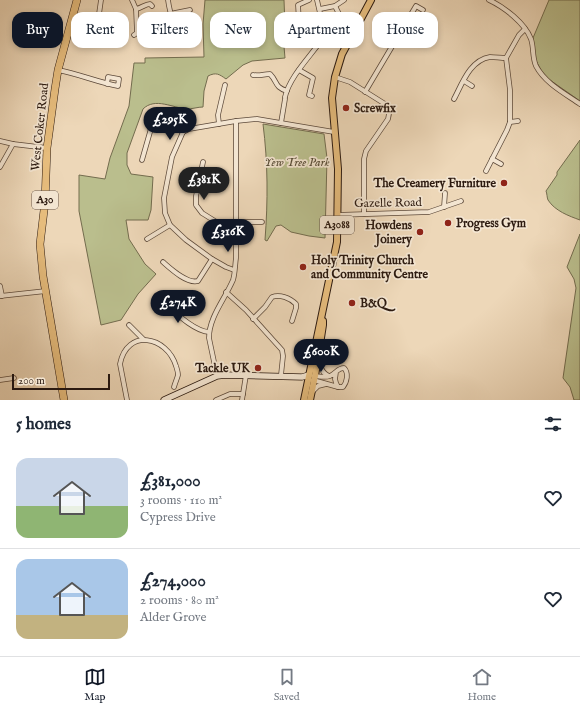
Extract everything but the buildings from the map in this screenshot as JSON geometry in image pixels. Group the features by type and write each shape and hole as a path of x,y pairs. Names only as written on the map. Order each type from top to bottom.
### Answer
{"highway":[{"name":"West Coker Road","path":"64,400 40,250 45,202 47,148 58,70 77,0"}],"main road":[{"name":"A3088","path":"364,13 371,0"},
{"name":"A3088","path":"310,398 310,378 319,324 322,317 336,246 338,169 332,98 338,63 345,48"},
{"name":"A3088","path":"304,400 322,336 322,317"}],"street":[{"path":"100,12 102,0"},
{"path":"132,0 136,9 137,34"},
{"path":"168,0 170,12"},
{"path":"293,5 298,5 309,0"},
{"path":"317,0 321,12"},
{"path":"320,9 335,6 344,0"},
{"path":"492,1 511,14 525,29 531,39 534,59 542,74 555,87 580,104"},
{"path":"136,9 151,4"},
{"path":"298,5 298,12"},
{"path":"335,6 337,12"},
{"path":"365,92 416,6 423,10"},
{"path":"486,171 510,122 510,90 506,58 519,35 525,29"},
{"path":"281,123 287,91 299,70 316,48"},
{"path":"454,99 471,68 480,61 490,57 506,58"},
{"path":"58,70 107,84"},
{"path":"299,70 313,78 309,95"},
{"path":"253,75 261,76 270,74 276,85 287,91"},
{"path":"335,77 345,79 389,108 390,114 388,119 366,151 364,159 364,214"},
{"path":"464,81 472,86"},
{"path":"219,124 218,115 225,85"},
{"path":"234,270 212,259 186,240 170,225 165,213 164,198 172,157 183,132 189,129 256,119 334,132"},
{"path":"510,122 518,120"},
{"path":"217,376 209,332 226,292 234,278 236,258 236,121"},
{"path":"142,160 152,125 157,123 173,126 183,132"},
{"path":"0,142 47,148"},
{"path":"0,167 13,144"},
{"path":"492,159 501,164"},
{"path":"203,162 196,196 196,205 202,213 218,223 236,224 240,222 262,222"},
{"path":"444,206 445,193"},
{"name":"Gazelle Road","path":"337,215 429,212 461,201"},
{"path":"147,240 170,225"},
{"path":"163,262 173,271 194,282 198,281 212,259"},
{"path":"0,286 1,296 46,291"},
{"path":"226,292 232,296 282,350 283,356 281,375"},
{"path":"253,319 265,307 270,298 275,295 286,298 296,304 292,317"},
{"path":"156,296 194,327 204,332 209,332"},
{"path":"129,325 143,339 159,344 168,351 173,358 178,374 174,387"},
{"path":"322,336 321,367 323,372 329,376"},
{"path":"127,400 120,364 121,360 124,352 131,343 143,339"},
{"path":"164,400 217,376 281,375 310,378 329,376 343,368 348,373 344,386 328,384 310,378"},
{"path":"336,372 335,378 338,386"},
{"path":"242,400 246,375"},
{"path":"0,380 14,378"},
{"path":"310,398 318,386 328,384"},
{"path":"216,400 230,394 243,394"}],"green space":[{"path":"205,0 284,0 284,12 274,12 274,48 284,48 285,58 252,61 243,65 226,79 217,74 208,76 204,91 203,107 187,109 159,103 143,109 127,153 127,165 131,174 153,177 151,210 148,220 126,220 129,239 145,264 156,274 138,294 121,320 101,325 79,211 79,175 105,179 110,158 129,106 134,63 145,63 145,58 204,57 203,24"},
{"path":"549,0 580,0 580,101 547,78 534,57 533,38"},
{"name":"Yew Tree Park","path":"263,124 324,134 327,158 325,238 291,232 281,225 276,226 267,241 265,240 267,182"},
{"path":"580,140 580,220 562,213 554,207 548,200 546,191 557,175 557,172"},
{"path":"580,234 580,400 574,400 570,387 563,378 576,288 574,279 567,267"}],"place":[{"name":"Screwfix","path":"346,108"},
{"name":"The Creamery Furniture","path":"504,183"},
{"name":"Progress Gym","path":"448,223"},
{"name":"Howdens Joinery","path":"420,232"},
{"name":"Holy Trinity Church and Community Centre","path":"303,267"},
{"name":"B&Q","path":"352,303"},
{"name":"Tackle UK","path":"258,368"}]}
